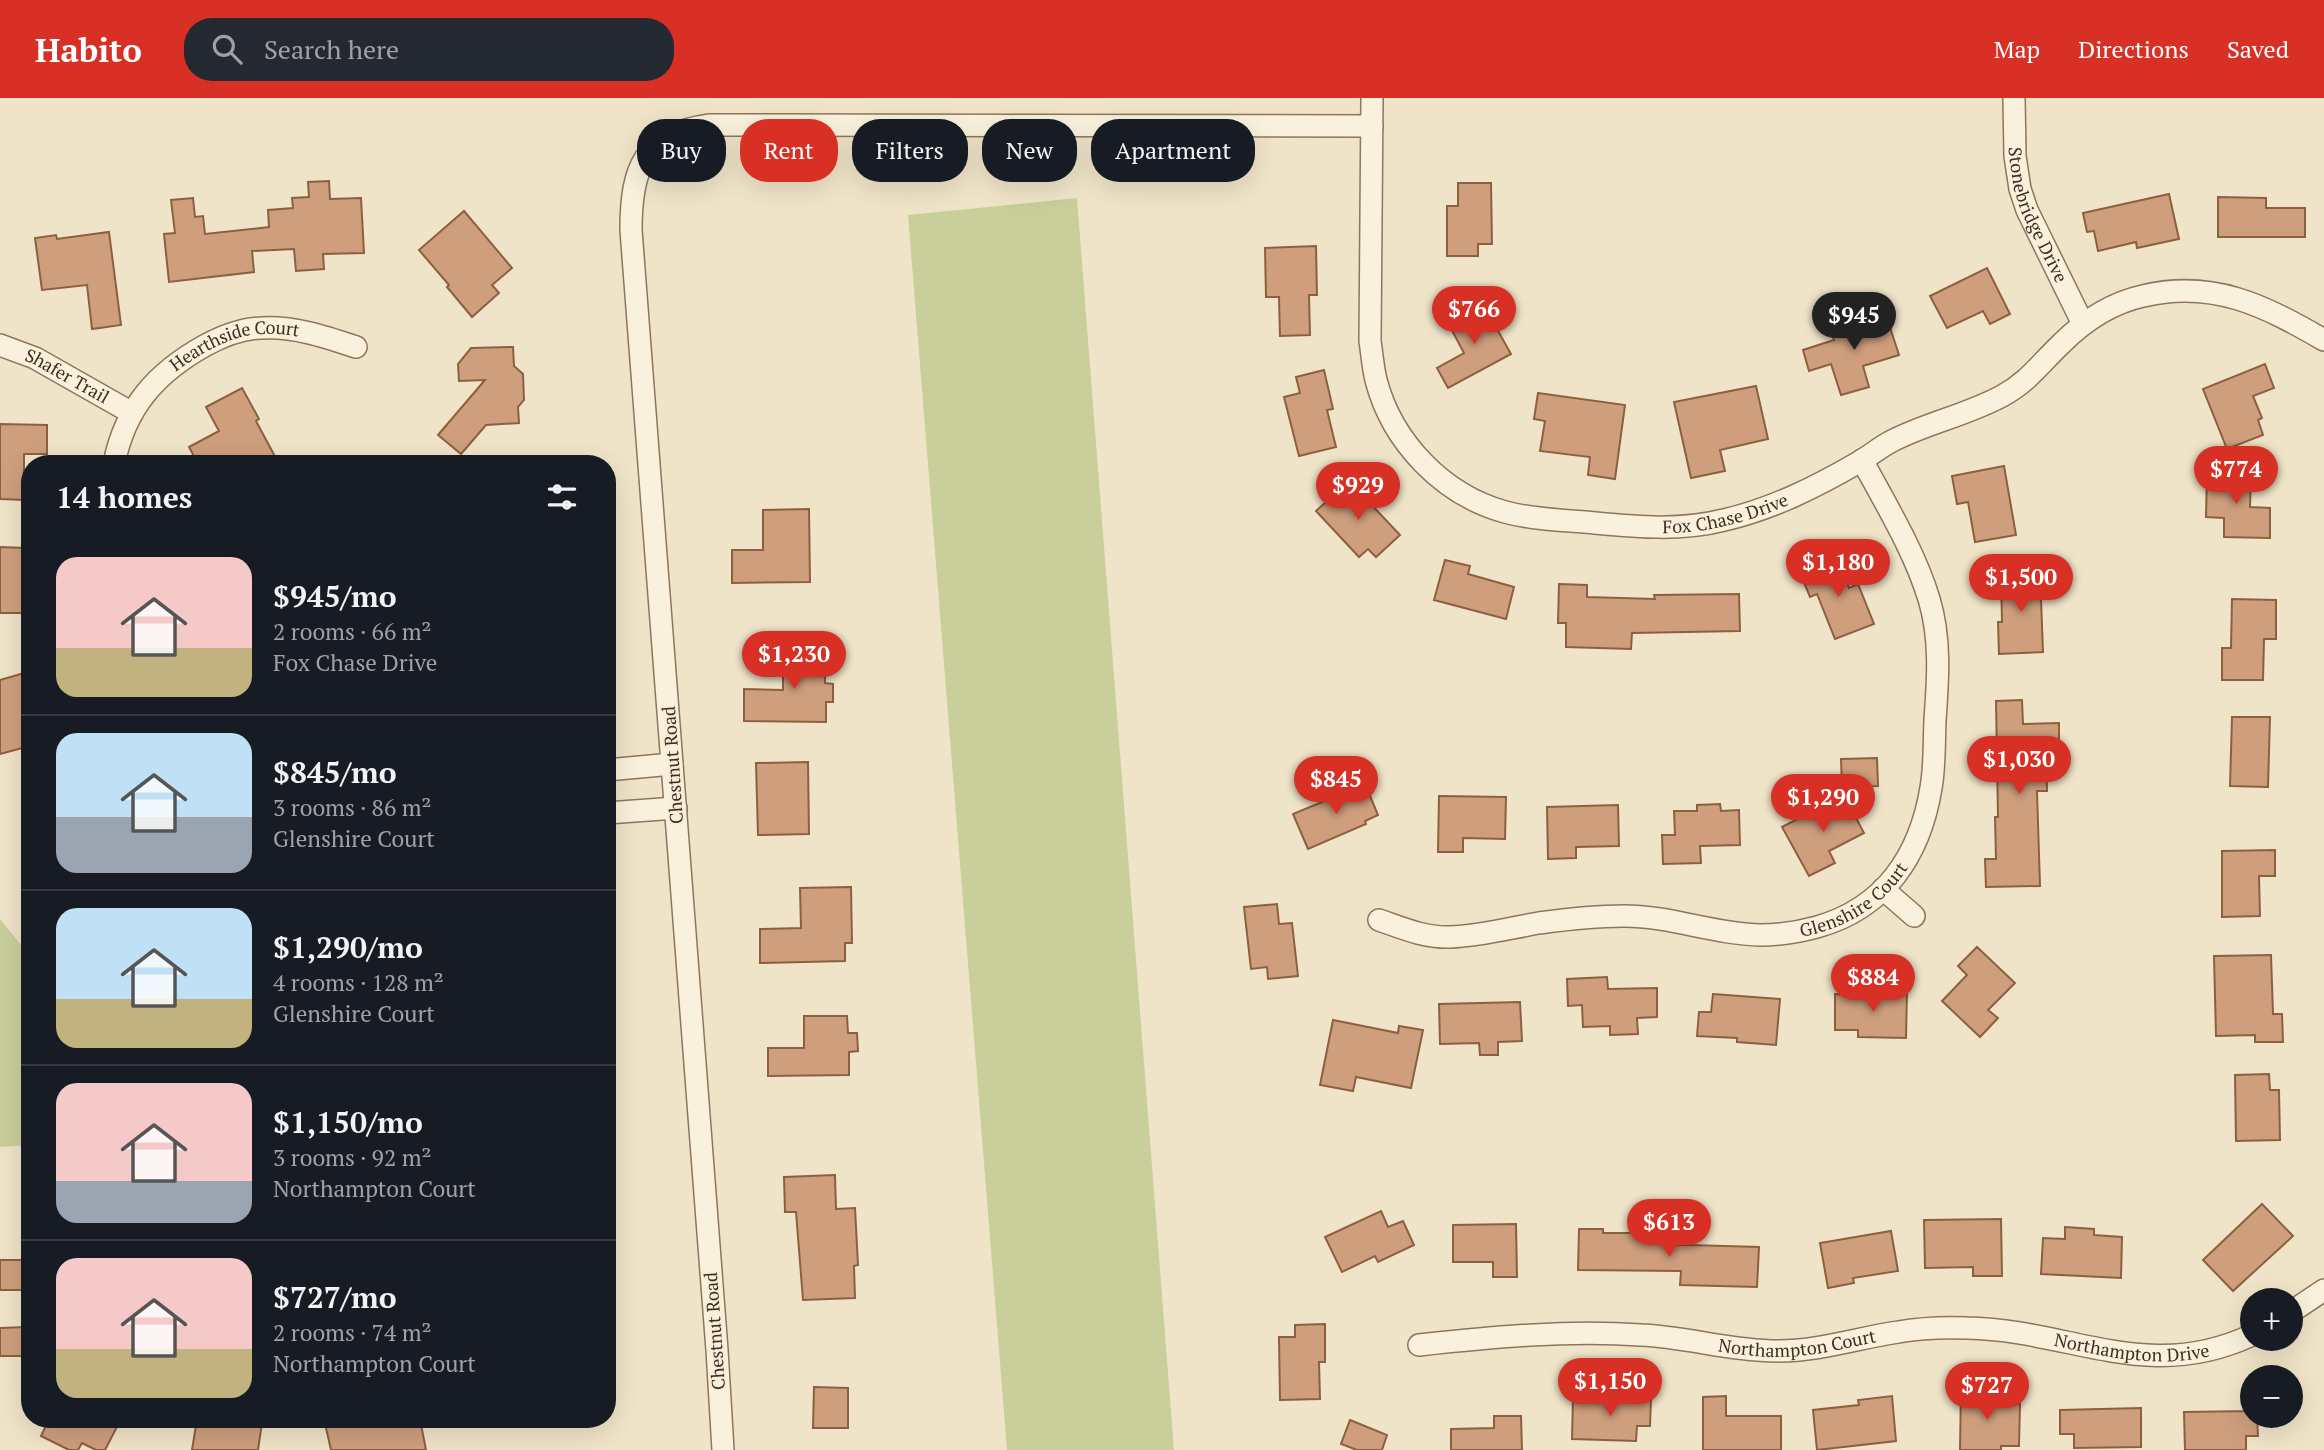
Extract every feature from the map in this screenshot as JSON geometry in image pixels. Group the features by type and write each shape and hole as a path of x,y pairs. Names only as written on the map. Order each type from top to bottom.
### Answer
{"street":[{"name":"Fox Chase Drive","path":"1372,98 1370,341 1376,380 1387,410 1401,436 1422,462 1442,480 1473,500 1503,512 1641,528 1686,527 1762,510 1816,486 1890,442 1999,398 2029,378 2083,324 2112,306 2143,296 2179,291 2224,295 2252,302 2324,340"},
{"name":"Stonebridge Drive","path":"2014,98 2015,156 2020,188 2027,210 2083,324"},
{"name":"Chestnut Road","path":"723,1450 631,230 634,182 641,164 668,137 688,128 710,125 1372,126"},
{"name":"Hearthside Court","path":"117,455 132,413 154,383 180,360 213,341 241,330 279,328 323,336 356,347"},
{"name":"Shafer Trail","path":"0,345 35,358 132,413"},
{"name":"Glenshire Court","path":"1379,919 1420,934 1449,937 1588,916 1677,920 1758,935 1787,934 1820,926 1851,914 1873,900 1895,878 1911,854 1923,824 1932,787 1938,677 1930,600 1916,565 1862,460"},
{"path":"616,769 672,764"},
{"path":"616,812 676,808"},
{"path":"1884,889 1914,916"},
{"path":"2303,1304 2324,1290"},
{"name":"Northampton Court","path":"1419,1345 1516,1334 1572,1332 1645,1335 1729,1349 1779,1351 1830,1346 1897,1332 1933,1328 2009,1330"},
{"name":"Northampton Drive","path":"2009,1330 2140,1357 2179,1356 2240,1341"}],"green space":[{"path":"1077,198 1174,1450 1007,1450 908,215"},
{"path":"0,919 21,945 21,1146 0,1147"}],"building":[{"path":"329,181 330,199 361,198 364,253 323,254 324,269 296,271 294,249 252,251 254,272 169,282 164,234 175,233 171,200 193,198 195,217 203,216 205,234 269,227 268,210 293,208 292,198 309,197 308,182"},
{"path":"1458,183 1491,183 1492,244 1478,244 1478,256 1447,256 1447,206 1458,206"},
{"path":"2169,194 2179,239 2137,248 2136,242 2098,251 2094,231 2087,232 2083,213"},
{"path":"2218,197 2266,198 2266,208 2305,208 2305,237 2218,237"},
{"path":"464,211 512,268 492,285 499,293 472,317 419,250"},
{"path":"109,232 121,325 92,329 87,285 42,290 35,238 56,235 57,239"},
{"path":"1316,246 1317,295 1309,295 1310,335 1280,336 1279,297 1266,297 1265,248"},
{"path":"1987,268 2010,314 1990,324 1983,311 1947,328 1930,296"},
{"path":"1483,304 1511,354 1448,388 1437,368 1464,353 1448,323"},
{"path":"1886,315 1899,355 1863,366 1869,387 1841,395 1831,364 1809,371 1803,350 1834,340 1831,332"},
{"path":"513,347 514,366 523,374 524,400 518,407 519,423 486,425 461,454 438,435 485,380 459,381 458,364 471,348"},
{"path":"2265,364 2274,388 2253,396 2262,418 2258,420 2263,435 2227,449 2203,389"},
{"path":"1324,370 1333,409 1327,410 1336,447 1299,456 1284,397 1300,393 1296,377"},
{"path":"1756,386 1768,439 1720,450 1725,471 1691,478 1674,402"},
{"path":"242,388 274,455 193,455 189,447 219,431 206,407"},
{"path":"1538,393 1625,405 1615,479 1588,475 1590,457 1540,451 1545,421 1534,419"},
{"path":"0,424 47,425 47,454 21,455 21,500 0,499"},
{"path":"2004,466 2016,535 1975,542 1968,502 1957,504 1952,476"},
{"path":"2207,472 2251,473 2250,507 2270,508 2270,538 2224,537 2224,518 2206,517"},
{"path":"1349,481 1400,535 1376,557 1368,549 1359,557 1316,511"},
{"path":"809,509 810,582 732,583 732,550 763,550 763,510"},
{"path":"0,547 21,548 21,613 0,613"},
{"path":"1838,559 1849,588 1858,584 1874,624 1835,639 1817,594 1810,597 1800,573"},
{"path":"1445,560 1470,566 1468,574 1514,587 1506,619 1434,600"},
{"path":"2040,572 2043,652 1999,654 1998,622 2002,622 2001,573"},
{"path":"1559,584 1587,585 1587,597 1655,599 1654,595 1739,594 1740,631 1632,633 1631,649 1566,647 1566,623 1558,623"},
{"path":"2232,599 2276,600 2276,639 2264,639 2263,680 2222,680 2222,648 2231,648"},
{"path":"783,647 825,648 825,683 833,684 833,702 826,702 826,722 744,721 744,689 783,690"},
{"path":"21,674 21,748 0,754 0,680"},
{"path":"2022,700 2023,724 2059,723 2059,746 2046,746 2047,791 2037,791 2040,886 1986,887 1985,859 1996,859 1996,701"},
{"path":"2232,717 2270,717 2268,787 2230,786"},
{"path":"1877,758 1878,786 1842,787 1841,759"},
{"path":"808,762 809,834 758,835 756,763"},
{"path":"1365,784 1378,815 1365,821 1366,824 1308,849 1293,814"},
{"path":"1844,795 1864,833 1829,851 1835,863 1809,876 1782,827"},
{"path":"1439,796 1506,797 1505,839 1463,838 1463,852 1438,852"},
{"path":"1720,804 1721,811 1739,810 1740,845 1700,846 1701,863 1663,864 1662,835 1675,835 1674,811 1697,811 1697,805"},
{"path":"1618,805 1619,846 1576,847 1576,858 1548,859 1547,807"},
{"path":"2275,850 2275,876 2259,876 2260,916 2222,917 2222,851"},
{"path":"851,887 852,943 845,943 845,961 760,963 760,929 801,928 800,888"},
{"path":"1277,904 1279,924 1292,923 1298,976 1268,979 1267,967 1251,969 1244,907"},
{"path":"1977,947 2015,983 1988,1010 1998,1018 1980,1037 1942,1001 1967,975 1958,966"},
{"path":"2271,955 2273,1014 2282,1014 2283,1042 2255,1042 2255,1035 2216,1036 2214,956"},
{"path":"1607,977 1608,989 1657,988 1657,1017 1637,1018 1638,1034 1610,1035 1610,1026 1583,1027 1582,1005 1568,1006 1567,979"},
{"path":"1881,989 1907,989 1906,1038 1858,1037 1858,1030 1835,1030 1835,994 1881,995"},
{"path":"1713,994 1780,999 1776,1045 1737,1042 1737,1038 1697,1036 1699,1012 1711,1012"},
{"path":"1520,1002 1522,1041 1498,1042 1498,1055 1480,1055 1479,1043 1440,1044 1439,1004"},
{"path":"804,1016 847,1016 848,1033 857,1033 858,1051 849,1052 849,1075 768,1076 768,1048 804,1048"},
{"path":"1333,1020 1398,1033 1399,1026 1423,1030 1411,1088 1356,1077 1353,1091 1320,1085"},
{"path":"2269,1074 2270,1090 2279,1090 2280,1140 2236,1141 2235,1075"},
{"path":"835,1175 836,1209 855,1208 858,1265 854,1266 855,1298 803,1300 796,1212 785,1212 784,1177"},
{"path":"2262,1204 2293,1236 2233,1291 2203,1260"},
{"path":"1381,1211 1388,1227 1403,1221 1414,1245 1378,1262 1375,1256 1342,1272 1325,1237"},
{"path":"2001,1219 2002,1276 1973,1276 1973,1267 1925,1268 1924,1220"},
{"path":"1516,1224 1517,1277 1493,1277 1493,1262 1453,1262 1453,1225"},
{"path":"2065,1227 2094,1229 2094,1235 2122,1237 2121,1278 2041,1274 2043,1238 2065,1239"},
{"path":"1579,1229 1603,1229 1603,1233 1655,1233 1655,1244 1759,1247 1757,1287 1680,1285 1681,1271 1578,1270"},
{"path":"1891,1231 1898,1271 1853,1278 1854,1283 1828,1288 1820,1243"},
{"path":"0,1260 21,1260 21,1290 0,1290"},
{"path":"1325,1324 1325,1362 1319,1362 1320,1399 1280,1400 1279,1337 1295,1337 1295,1325"},
{"path":"21,1327 21,1356 0,1356 0,1328"},
{"path":"814,1387 848,1388 848,1428 813,1428"},
{"path":"1961,1388 1988,1389 1988,1404 2020,1404 2019,1446 2001,1446 2001,1450 1960,1450"},
{"path":"1726,1396 1726,1416 1781,1416 1781,1450 1703,1450 1703,1397"},
{"path":"1892,1396 1896,1441 1817,1450 1813,1410 1859,1405 1858,1400"},
{"path":"1613,1397 1651,1398 1650,1426 1637,1426 1636,1441 1572,1439 1573,1398 1613,1400"},
{"path":"2141,1408 2141,1447 2074,1448 2074,1434 2060,1434 2060,1410"},
{"path":"2240,1411 2240,1428 2258,1428 2258,1436 2246,1436 2246,1450 2185,1450 2184,1412"},
{"path":"1494,1416 1521,1416 1522,1450 1451,1450 1451,1429 1494,1428"},
{"path":"1350,1420 1387,1435 1382,1450 1357,1450 1341,1444"},
{"path":"45,1428 116,1428 105,1450 96,1450 82,1443 78,1450 69,1450 41,1436"},
{"path":"196,1428 261,1428 258,1450 192,1450"},
{"path":"326,1428 422,1428 426,1450 331,1450"}]}
